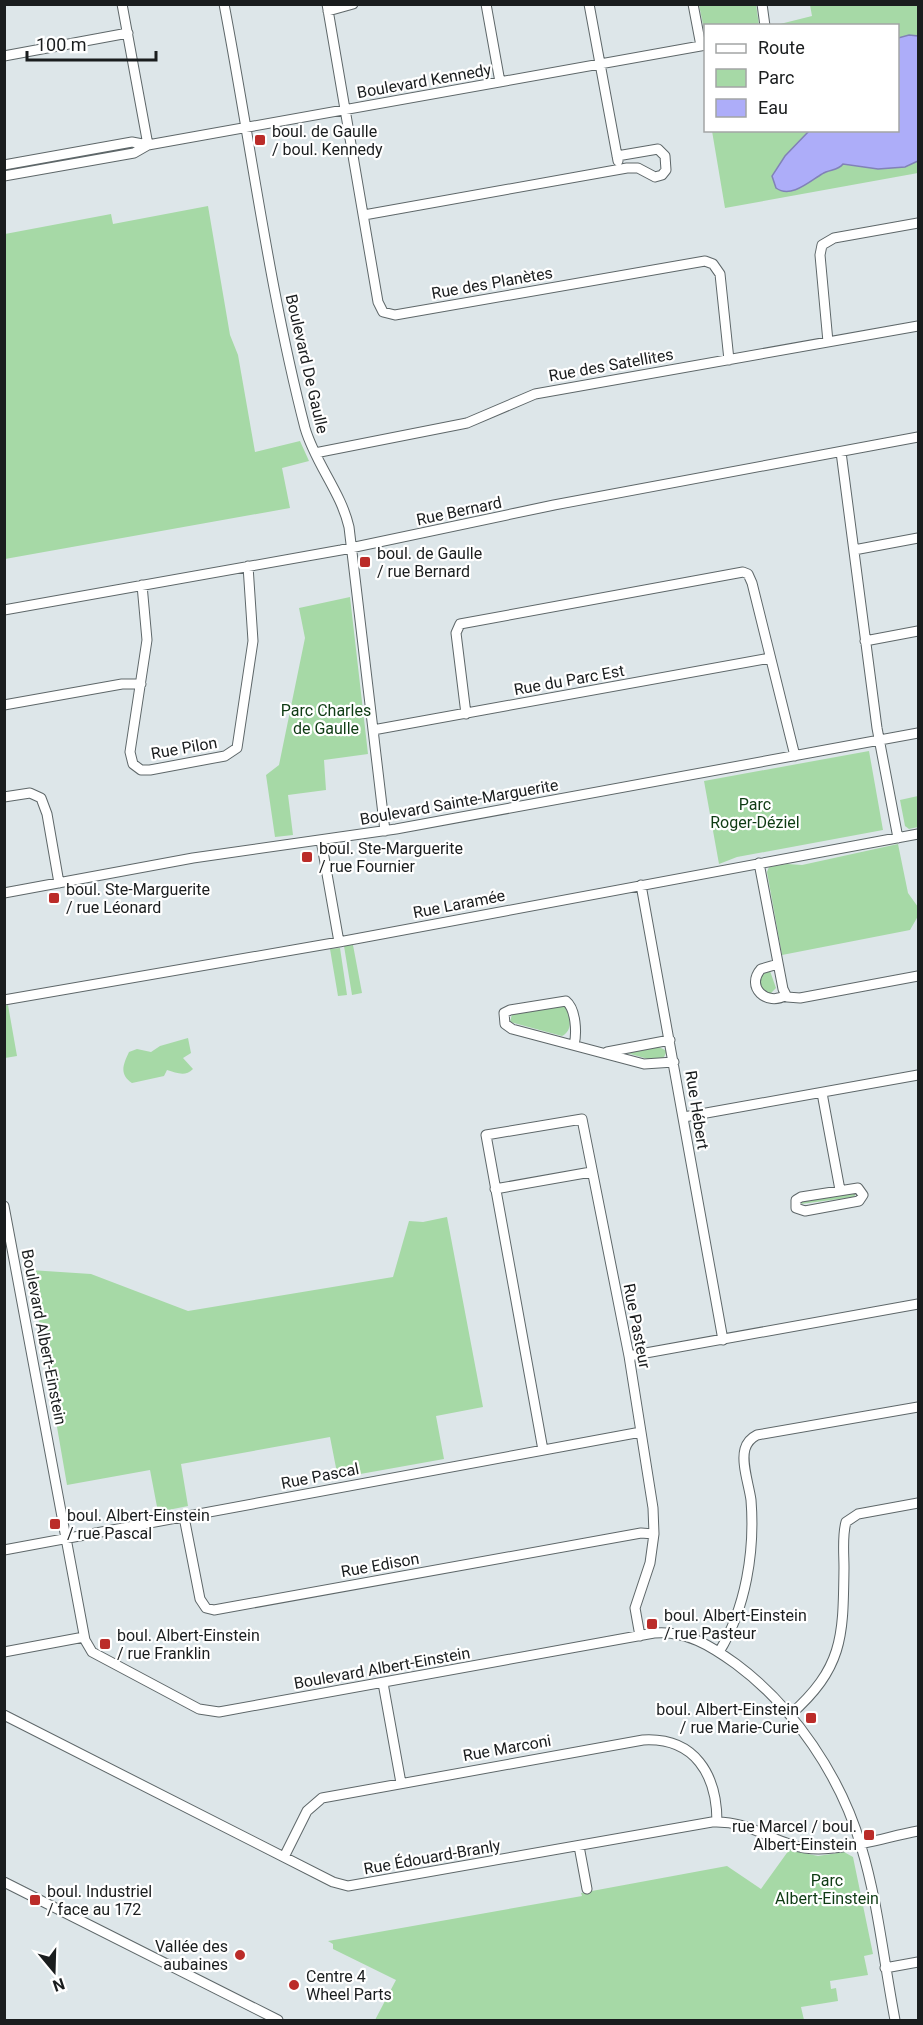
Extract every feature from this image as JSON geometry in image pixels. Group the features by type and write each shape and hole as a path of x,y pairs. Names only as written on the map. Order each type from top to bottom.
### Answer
{"street":[{"path":"122,4 148,145"},
{"name":"Boulevard De Gaulle","path":"224,4 278,303 306,429 315,453 346,514 352,548 385,831"},
{"path":"327,8 353,4"},
{"path":"486,4 500,82"},
{"path":"588,4 619,169"},
{"path":"693,4 703,46"},
{"path":"762,4 765,24"},
{"name":"Rue des Planètes","path":"327,8 379,306 386,314 400,314 705,261 713,264 720,274 729,360"},
{"path":"4,56 128,33"},
{"name":"Boulevard Kennedy","path":"4,177 134,153 148,145 703,46"},
{"name":"Boulevard Kennedy","path":"4,165 132,142 148,145"},
{"path":"364,215 619,169 635,168 658,177 665,173 667,161 658,149 617,156"},
{"path":"828,342 820,255 822,245 834,238 918,223"},
{"name":"Rue des Satellites","path":"315,453 467,423 535,394 918,326"},
{"name":"Rue Bernard","path":"4,610 352,548 543,507 918,437"},
{"path":"841,452 879,741 898,838"},
{"path":"854,550 918,538"},
{"name":"Rue Pilon","path":"142,585 147,631 130,747 131,761 137,768 150,770 225,756 235,751 249,680 253,641 248,566"},
{"path":"466,714 456,633 459,624 740,572 746,573 752,583 795,756"},
{"path":"866,641 918,632"},
{"name":"Rue du Parc Est","path":"373,730 770,658"},
{"path":"4,705 122,684 141,684"},
{"name":"Boulevard Sainte-Marguerite","path":"4,893 193,858 385,831 918,733"},
{"path":"4,797 30,793 41,798 47,814 59,883"},
{"name":"Rue Laramée","path":"4,1000 339,942 918,834"},
{"path":"321,840 339,942"},
{"path":"759,863 786,995"},
{"name":"Rue Hébert","path":"641,885 723,1340"},
{"path":"778,964 761,969 756,978 756,988 762,995 772,999 786,995 800,998 918,976"},
{"path":"574,1045 576,1031 571,1006 566,1001 510,1010 504,1013 503,1020 508,1027 574,1045 603,1052 649,1065 674,1062"},
{"path":"603,1052 670,1040"},
{"path":"684,1117 918,1075"},
{"path":"822,1093 840,1190"},
{"name":"Rue Pasteur","path":"495,1189 486,1135 582,1119 629,1356 652,1502 654,1534 649,1569 635,1608 640,1636"},
{"path":"543,1450 495,1189 591,1172"},
{"path":"858,1188 862,1190 862,1198 856,1202 805,1211 796,1208 796,1200 801,1197 840,1190 858,1188"},
{"name":"Boulevard Albert-Einstein","path":"4,1206 84,1637 88,1647 102,1659 208,1712 224,1712 663,1632 681,1634 719,1652 756,1680 790,1715 830,1775 860,1842 895,2020"},
{"path":"629,1356 918,1304"},
{"path":"719,1652 735,1620 748,1568 751,1510 744,1450 749,1441 757,1435 918,1407"},
{"name":"Rue Pascal","path":"4,1550 641,1432"},
{"path":"790,1715 820,1686 837,1650 843,1615 846,1522 858,1514 918,1503"},
{"name":"Rue Edison","path":"184,1517 200,1599 206,1608 214,1610 640,1533 654,1534"},
{"path":"4,1652 84,1637"},
{"path":"383,1683 401,1783"},
{"name":"Rue Édouard-Branly","path":"4,1715 333,1882 352,1887 717,1822 753,1828 807,1849 824,1849 918,1831"},
{"name":"Rue Marconi","path":"284,1857 307,1811 316,1801 326,1797 635,1740 656,1740 682,1748 707,1772 716,1796 717,1822"},
{"path":"579,1846 587,1889"},
{"path":"4,1882 278,2020"},
{"path":"885,1968 918,1962"}],"green space":[{"path":"699,5 756,5 759,24 704,24 704,29"},
{"path":"810,5 918,5 918,173 725,208 712,132 899,132 899,24 780,24 812,16"},
{"path":"208,206 230,335 238,355 255,452 300,441 309,461 282,468 290,508 5,559 5,234 111,214 113,224"},
{"name":"Parc Charles de Gaulle","path":"350,597 368,754 324,760 326,790 288,795 293,835 275,837 266,775 279,765 305,638 299,608"},
{"name":"Parc Roger-Déziel","path":"869,751 883,830 737,857 719,864 704,781"},
{"path":"918,796 918,827 909,829 905,826 900,800"},
{"name":"Parc Roger-Déziel","path":"898,844 908,893 918,907 918,916 910,930 782,955 767,872 769,867 787,864 802,865"},
{"path":"353,945 362,993 352,995 344,946"},
{"path":"340,948 347,995 338,996 330,949"},
{"path":"770,971 776,988 770,994 764,993 760,985 760,977"},
{"path":"8,1005 17,1056 5,1058 5,1006"},
{"path":"564,1005 568,1013 569,1026 562,1036 510,1022 512,1014"},
{"path":"188,1038 191,1053 183,1058 193,1069 187,1073 181,1074 167,1070 164,1076 132,1083 125,1076 124,1065 129,1052 137,1049 151,1052 160,1046"},
{"path":"659,1047 667,1051 663,1059 648,1059 627,1053"},
{"path":"856,1193 854,1197 801,1204 803,1201"},
{"path":"447,1217 483,1407 436,1416 444,1459 338,1478 330,1437 181,1464 188,1506 158,1512 150,1470 67,1485 30,1270 91,1274 188,1311 393,1277 409,1221 423,1222"},
{"name":"Parc Albert-Einstein","path":"789,1850 818,1856 844,1852 853,1857 873,1954 864,1956 868,1975 830,1981 831,1989 836,1988 838,2001 801,2007 804,2020 375,2020 396,1980 333,1949 333,1944 328,1941 582,1896 581,1893 727,1866 761,1889"}],"water":[{"path":"909,35 918,36 918,161 905,167 878,169 843,164 794,190 782,191 776,188 772,176 785,156 808,132 899,132 899,38"}],"place":[{"name":"boul. de Gaulle / boul. Kennedy","path":"260,140"},
{"name":"boul. de Gaulle / rue Bernard","path":"365,562"},
{"name":"boul. Ste-Marguerite / rue Fournier","path":"307,857"},
{"name":"boul. Ste-Marguerite / rue Léonard","path":"54,898"},
{"name":"boul. Albert-Einstein / rue Pascal","path":"55,1524"},
{"name":"boul. Albert-Einstein / rue Pasteur","path":"652,1624"},
{"name":"boul. Albert-Einstein / rue Franklin","path":"105,1644"},
{"name":"boul. Albert-Einstein / rue Marie-Curie","path":"811,1718"},
{"name":"rue Marcel / boul. Albert-Einstein","path":"869,1835"},
{"name":"boul. Industriel / face au 172","path":"35,1900"},
{"name":"Vallée des aubaines","path":"240,1955"},
{"name":"Centre 4 Wheel Parts","path":"294,1985"}]}
